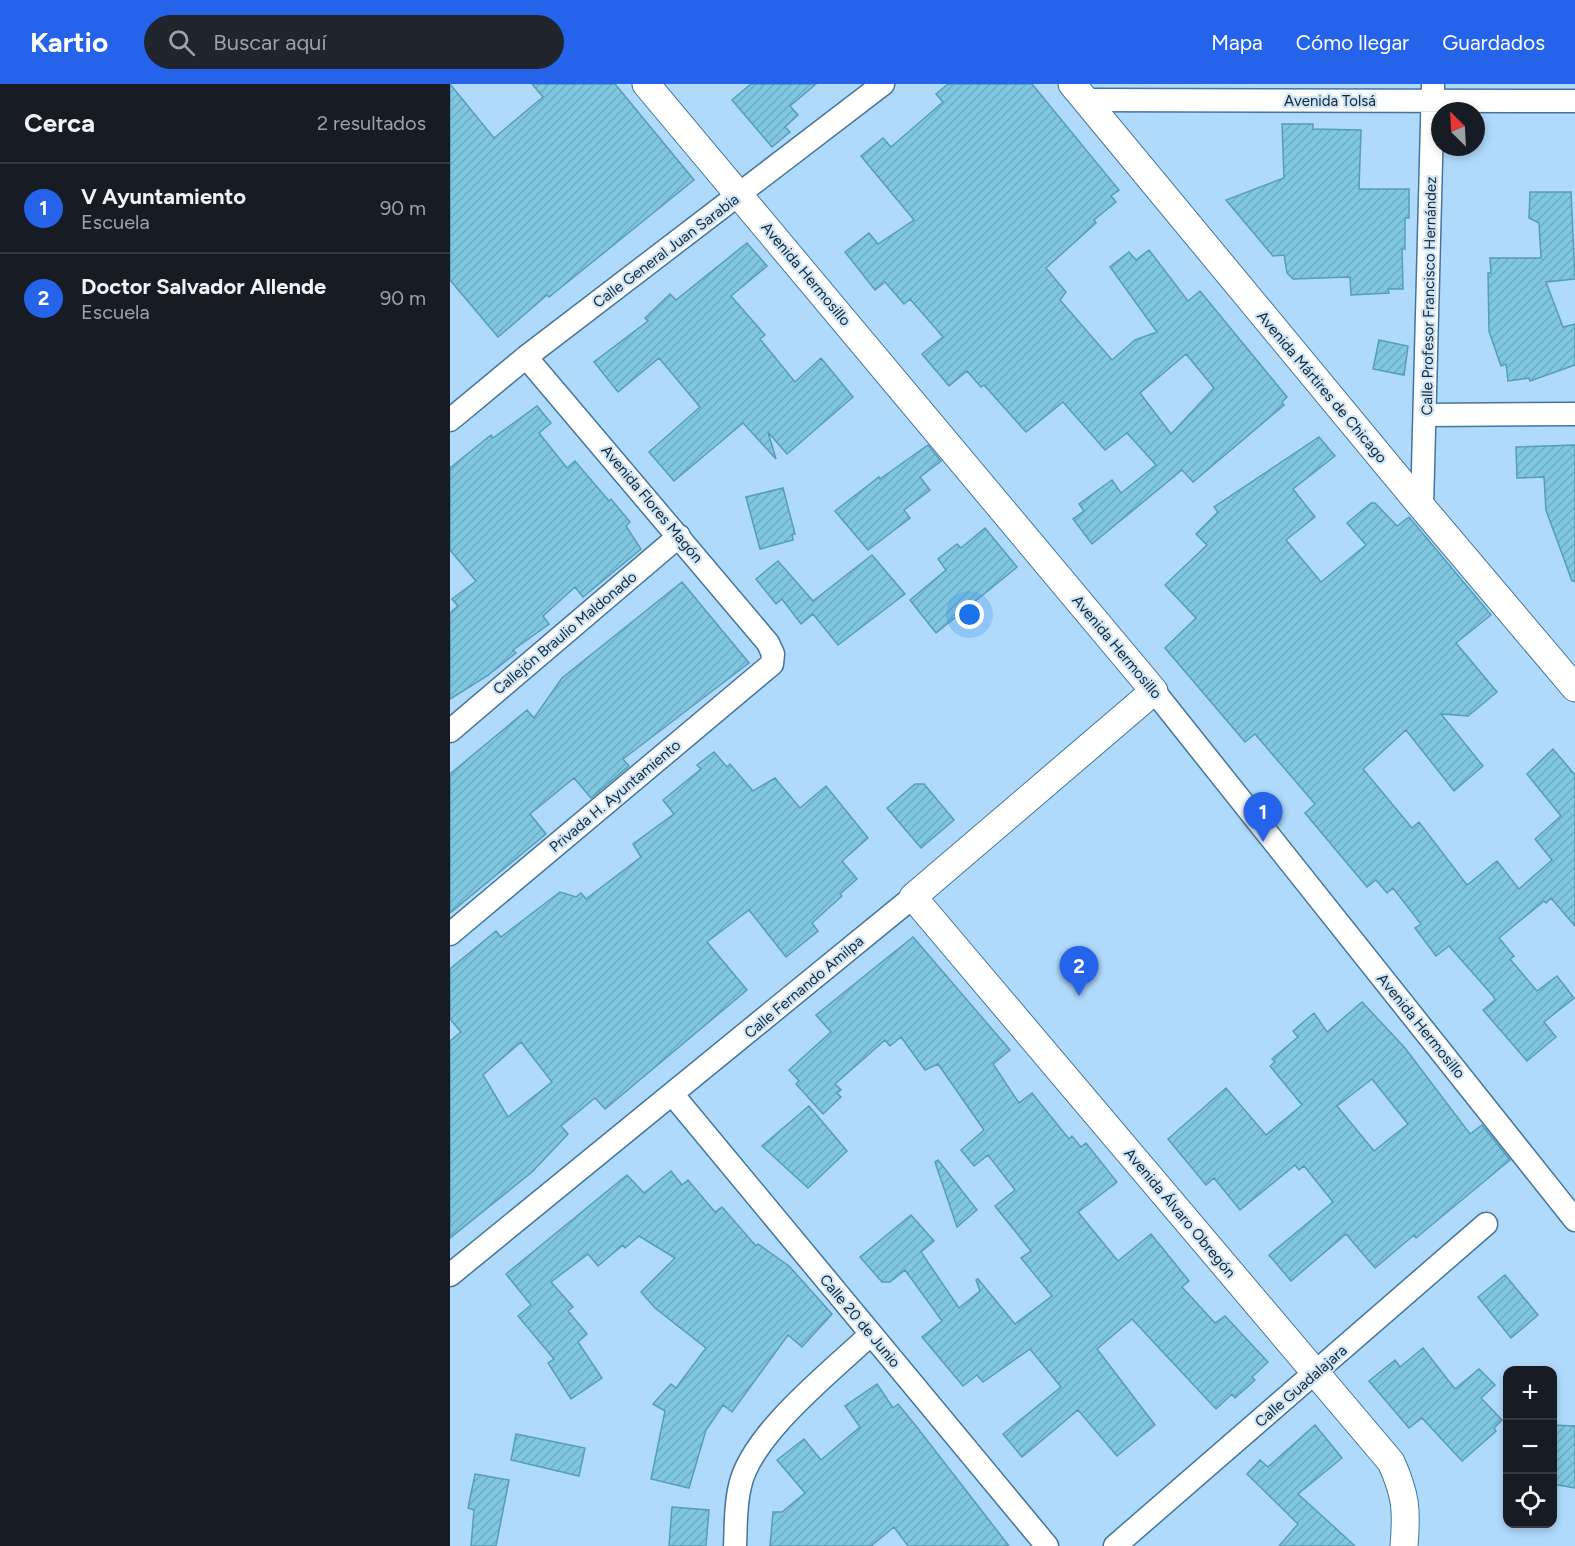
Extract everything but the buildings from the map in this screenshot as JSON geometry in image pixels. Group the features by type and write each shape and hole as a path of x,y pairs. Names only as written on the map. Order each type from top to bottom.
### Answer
{"street":[{"name":"Avenida Hermosillo","path":"646,84 1154,692 1575,1220"},
{"name":"Calle General Juan Sarabia","path":"450,420 526,357 884,84"},
{"name":"Avenida Tolsá","path":"1079,92 1433,92 1575,101"},
{"name":"Avenida Mártires de Chicago","path":"1079,92 1422,507 1575,687"},
{"name":"Calle Profesor Francisco Hernández","path":"1422,507 1433,92"},
{"name":"Avenida Flores Magón","path":"526,357 768,643 773,654"},
{"path":"1426,415 1575,414"},
{"name":"Callejón Braulio Maldonado","path":"450,731 679,536"},
{"name":"Privada H. Ayuntamiento","path":"450,934 772,664 773,654"},
{"name":"Calle Fernando Amilpa","path":"450,1275 913,897 1154,692"},
{"name":"Avenida Álvaro Obregón","path":"913,897 1391,1462 1404,1492 1406,1520 1404,1546"},
{"name":"Calle 20 de Junio","path":"673,1095 1047,1546"},
{"name":"Calle Guadalajara","path":"1115,1546 1316,1374 1486,1224"},
{"path":"735,1546 740,1485 751,1456 770,1431 871,1334"}],"place":[{"name":"V Ayuntamiento","path":"1263,842"},
{"name":"Doctor Salvador Allende","path":"1079,996"}]}
